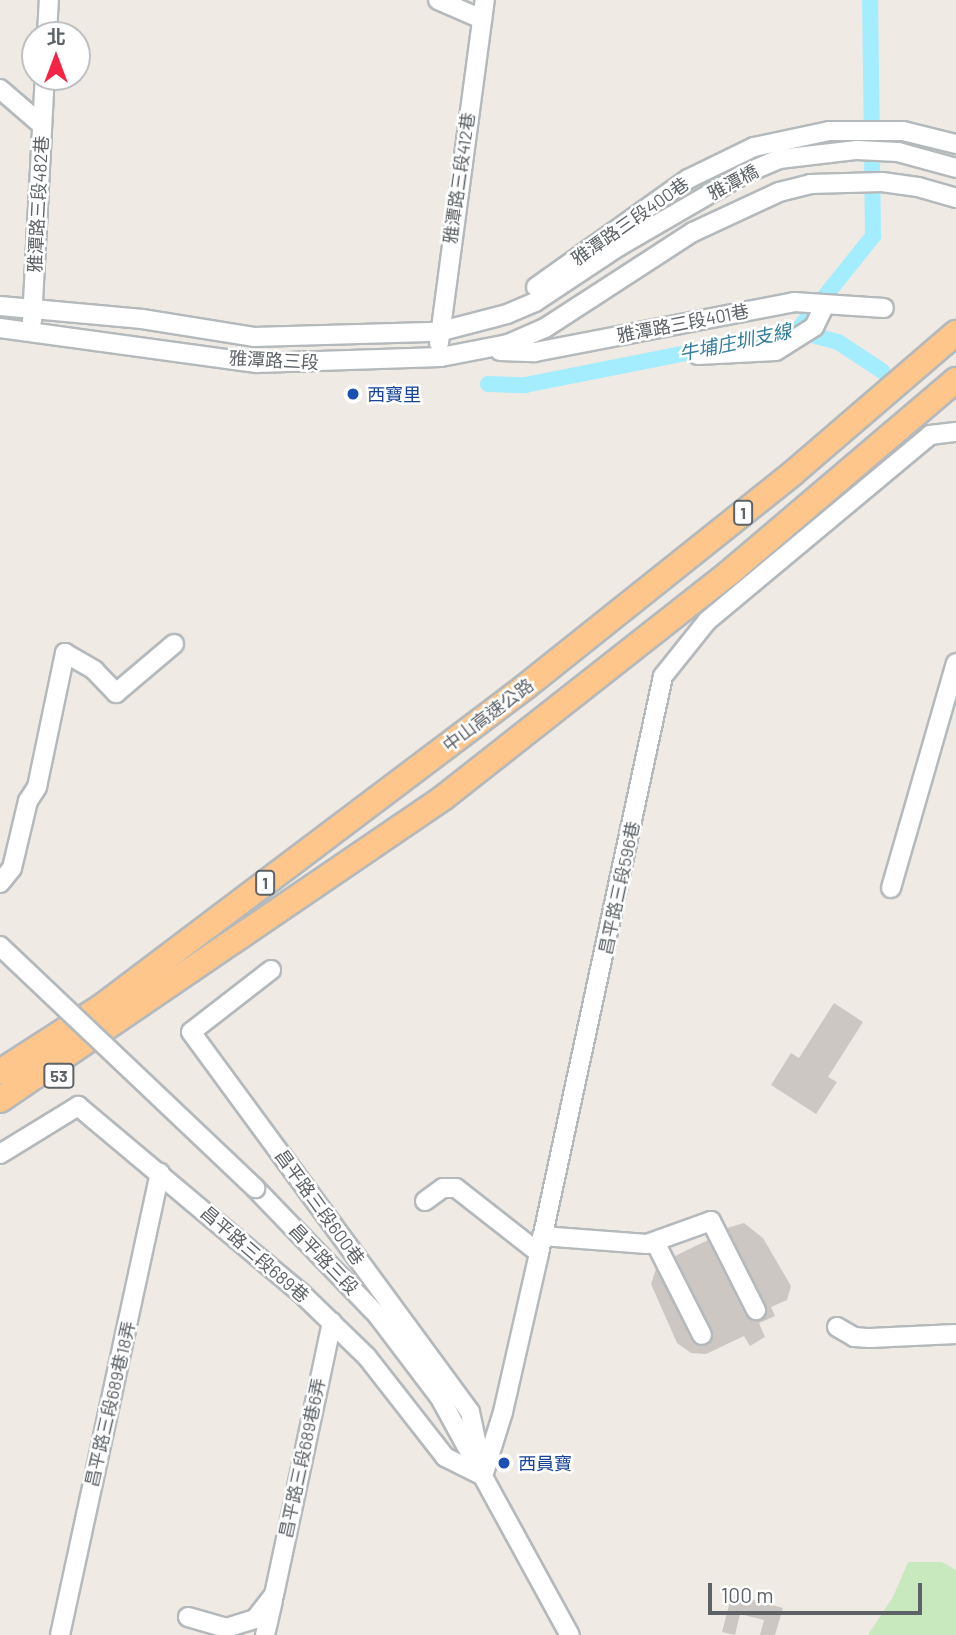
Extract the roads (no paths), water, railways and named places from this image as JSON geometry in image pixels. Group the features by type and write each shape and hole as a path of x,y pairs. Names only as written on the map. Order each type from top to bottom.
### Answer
{"highway":[{"name":"中山高速公路","path":"0,1100 793,473 956,333"},
{"name":"中山高速公路","path":"0,1072 106,1017 443,798 729,573 956,380"},
{"path":"0,1054 106,1017"},
{"name":"53","path":"0,1118 49,1086 106,1017"}],"street":[{"path":"48,21 49,0"},
{"path":"438,0 482,19"},
{"name":"雅潭路三段412巷","path":"441,357 438,332 485,0"},
{"path":"0,89 42,125"},
{"name":"雅潭路三段482巷","path":"31,331 44,91"},
{"name":"雅潭路三段400巷","path":"438,332 485,318 514,302 688,179 754,148 829,131 903,131 956,144"},
{"name":"雅潭橋","path":"535,302 618,247 744,174 779,159 857,150 898,152 956,168"},
{"name":"雅潭橋","path":"545,328 693,232 779,192 810,184 882,182 918,187 956,198"},
{"name":"雅潭路三段","path":"0,306 142,319 254,337 438,332 507,314 535,302"},
{"name":"雅潭路三段401巷","path":"483,351 535,352 794,302 884,308"},
{"path":"698,355 776,351 814,327 823,304"},
{"name":"雅潭路三段","path":"0,328 257,363 441,357 483,351 545,328"},
{"name":"昌平路三段596巷","path":"483,1476 503,1412 663,676 718,612 930,435 956,432"},
{"path":"0,884 12,868 28,801 37,787 65,653 94,670 116,693 174,644"},
{"path":"891,888 956,663"},
{"name":"昌平路三段","path":"0,946 256,1188 378,1316 440,1398 570,1635"},
{"name":"昌平路三段600巷","path":"271,970 191,1032 470,1412 483,1476"},
{"name":"昌平路三段689巷","path":"0,1154 78,1106 332,1322 367,1357 445,1457 483,1476"},
{"name":"昌平路三段689巷18弄","path":"60,1635 160,1173"},
{"path":"425,1201 443,1188 456,1188 540,1244 655,1242 711,1221 756,1310"},
{"path":"655,1242 702,1335"},
{"name":"昌平路三段689巷6弄","path":"265,1635 332,1322"},
{"path":"837,1327 854,1337 870,1338 956,1334"},
{"name":"昌平路三段689巷6弄","path":"188,1616 226,1628 256,1619 274,1595"}],"waterway":[{"name":"牛埔庄圳支線","path":"488,384 525,385 797,331 873,236 870,0"},
{"path":"797,331 838,342 882,371"}],"place":[{"name":"西寶里","path":"353,394"},
{"name":"西員寶","path":"504,1463"}]}
